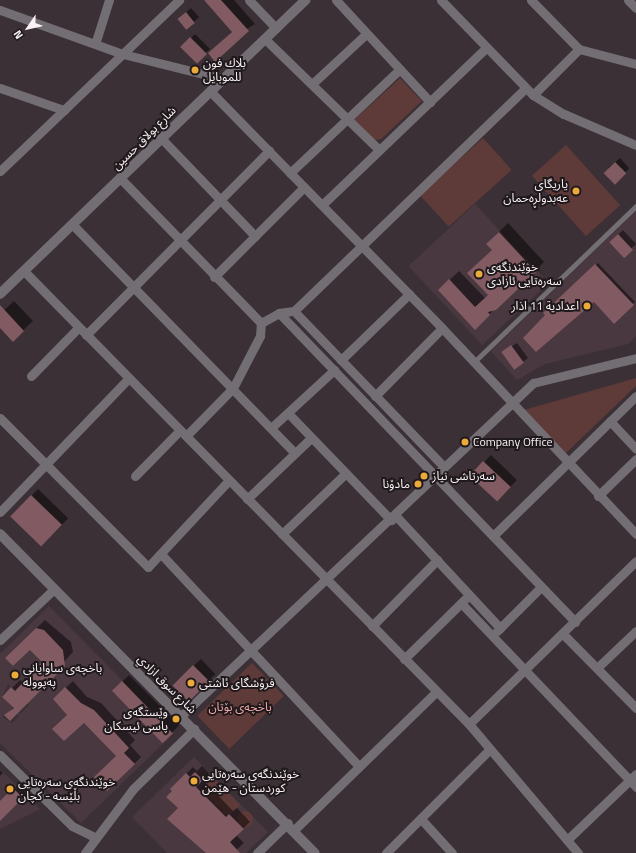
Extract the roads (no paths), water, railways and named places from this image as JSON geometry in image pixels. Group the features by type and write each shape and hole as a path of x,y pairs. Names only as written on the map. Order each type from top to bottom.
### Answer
{"street":[{"path":"96,41 109,0"},
{"path":"0,171 179,0"},
{"path":"249,0 276,28"},
{"name":"شارع بولاق حسين","path":"0,294 121,179 222,79 306,0"},
{"path":"336,0 430,102"},
{"path":"441,0 525,89 533,95 564,114 636,145"},
{"path":"531,0 579,49 636,64"},
{"path":"628,0 636,8"},
{"path":"0,10 96,41 123,54 222,79"},
{"path":"312,84 366,34"},
{"path":"265,39 379,150"},
{"path":"322,205 486,48"},
{"path":"533,95 579,49"},
{"path":"290,173 400,69"},
{"path":"0,88 64,110"},
{"path":"261,323 279,313 294,311 525,89"},
{"path":"210,91 442,328 567,464 636,534"},
{"path":"161,138 255,236"},
{"path":"86,335 133,286 269,151"},
{"path":"121,179 179,241 261,323"},
{"path":"214,277 304,187"},
{"path":"73,225 295,453"},
{"path":"24,271 128,379 469,724 578,853"},
{"path":"341,360 409,294"},
{"path":"294,311 444,467"},
{"path":"279,313 575,622"},
{"path":"135,476 233,388 260,336 261,323"},
{"path":"31,376 78,328"},
{"path":"375,396 442,328"},
{"path":"181,716 393,518 510,402 533,383 636,358"},
{"path":"272,428 334,370"},
{"path":"0,512 128,379"},
{"path":"493,536 636,396"},
{"path":"288,413 346,473 437,560 500,628"},
{"path":"0,418 148,567 229,480"},
{"path":"610,421 636,449"},
{"path":"247,499 311,438"},
{"path":"598,496 636,458"},
{"path":"282,534 346,473"},
{"name":"شارع سوق ازادي","path":"0,534 291,826 315,853"},
{"path":"161,554 359,766"},
{"path":"372,626 437,560"},
{"path":"469,724 523,668 563,634 636,561"},
{"path":"492,635 541,587"},
{"path":"0,640 54,589"},
{"path":"404,659 470,595"},
{"path":"462,603 523,668 633,777 636,787"},
{"path":"598,667 636,631"},
{"path":"563,634 598,667 636,708"},
{"path":"257,853 291,826 359,766 436,692"},
{"path":"85,853 95,836 133,789 194,729"},
{"path":"386,853 490,749"},
{"path":"0,755 72,826 95,836"},
{"path":"567,840 633,777"},
{"path":"421,819 452,853"}],"lane":[{"path":"474,362 636,206"}],"place":[{"name":"بلاك فون للموبايل","path":"195,70"},
{"name":"یاریگای عەبدولڕەحمان","path":"576,191"},
{"name":"خوێندنگەی سەرەتایی ئازادی","path":"479,274"},
{"name":"اعدادية 11 اذار","path":"587,306"},
{"name":"Company Office","path":"465,442"},
{"name":"سەرتاشی نیاز","path":"424,476"},
{"name":"مادۆنا","path":"418,484"},
{"name":"باخچەی ساوایانی پەپوولە","path":"15,675"},
{"name":"فرۆشگای ئاشتی","path":"191,683"},
{"name":"وێستگەی پاسی ئیسکان","path":"176,719"},
{"name":"خوێندنگەی سەرەتایی کوردستان - هێمن","path":"194,781"},
{"name":"خوێندنگەی سەرەتایی بڵێسە - کچان","path":"10,789"}],"park label":[{"name":"باخچەی بۆتان","path":"240,707"}]}
